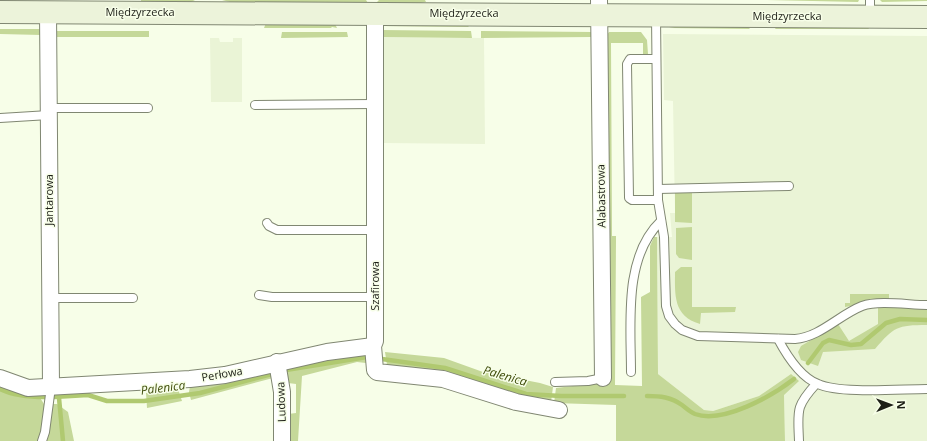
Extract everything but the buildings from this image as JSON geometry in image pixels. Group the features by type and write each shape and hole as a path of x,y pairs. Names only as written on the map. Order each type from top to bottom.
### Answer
{"main road":[{"name":"Międzyrzecka","path":"0,12 48,12 208,6 375,13 599,7 656,15 870,8 927,17"}],"street":[{"name":"Alabastrowa","path":"599,7 603,378"},
{"name":"Jantarowa","path":"48,12 51,387"},
{"name":"Szafirowa","path":"375,13 375,342 373,346 375,370 378,372 444,379 516,402 539,408 559,410"},
{"name":"Perłowa","path":"0,378 28,388 207,377 334,351 373,346"},
{"name":"Ludowa","path":"277,362 282,392 282,441"}],"lane":[{"path":"656,15 658,200 665,246 666,306 669,316 674,324 682,330 698,336 802,339 847,314 868,305 927,305"},
{"path":"656,59 630,60 627,64 629,198 632,200 658,200"},
{"path":"255,105 374,104"},
{"path":"0,118 49,111 148,108"},
{"path":"658,189 789,186"},
{"path":"630,372 634,280 638,258 647,237 661,221"},
{"path":"267,223 269,226 277,230 374,230"},
{"path":"259,295 272,298 375,297"},
{"path":"50,298 133,298"},
{"path":"778,339 786,355 816,384 830,388 845,389 927,389"},
{"path":"555,382 588,381 603,378"},
{"path":"799,441 799,408 802,399 816,384"},
{"path":"42,441 45,432 51,387"}],"shaded area":[{"path":"663,34 927,36 927,441 785,441 784,395 791,374 759,396 713,411 704,410 658,374 657,237 672,237 670,213 675,213 673,101 664,100"},
{"path":"384,37 484,38 485,144 384,143"},
{"path":"210,38 219,38 220,42 233,42 233,38 242,38 242,102 211,102"}],"green space":[{"path":"141,0 195,0 191,2 141,2"},
{"path":"222,0 366,0 368,3 234,3"},
{"path":"379,0 425,0 426,2 376,3"},
{"path":"767,0 859,0 858,2"},
{"path":"880,0 927,0 927,1 882,2"},
{"path":"266,23 335,24 337,28 264,28"},
{"path":"385,23 467,25 469,27 383,26"},
{"path":"681,26 747,26 750,29 669,28"},
{"path":"777,26 867,26 869,29 775,29"},
{"path":"0,29 39,29 42,31 41,35 0,34"},
{"path":"381,30 471,31 472,38 384,37 384,64"},
{"path":"56,31 149,31 149,37 55,37"},
{"path":"481,31 593,32 592,37 481,38"},
{"path":"282,32 347,32 348,37 281,38"},
{"path":"609,32 641,32 647,40 648,54 643,54 643,43 611,43 612,236 616,236 615,385 642,386 641,297 650,292 650,246 654,237 657,237 658,374 704,410 713,411 759,396 791,374 799,381 784,395 785,441 616,441 616,405 554,403 556,388 606,382 607,35"},
{"path":"675,191 692,191 692,223 675,222"},
{"path":"692,227 692,260 679,258 676,254 676,228"},
{"path":"681,267 692,267 692,307 736,307 735,312 701,313 700,324 685,316 677,304 675,289 675,272"},
{"path":"850,294 889,294 889,299 845,307 845,303 850,303"},
{"path":"878,307 927,309 927,325 909,326 897,329 887,336 875,349 823,352 818,366 801,360 798,352 801,346 838,324 849,341 878,324"},
{"path":"385,352 444,358 483,372 540,383 553,387 551,402 387,365"},
{"path":"362,353 367,355 366,363 357,362 302,376 298,441 287,441 288,414 296,413 296,384 288,383 286,368"},
{"path":"267,371 272,373 273,378 191,400 189,392 190,386 203,384 208,386"},
{"path":"0,383 37,393 44,404 57,404 68,412 74,441 0,441"},
{"path":"178,389 182,401 147,408 146,393"}],"waterway":[{"name":"Palenica","path":"808,363 823,343 829,340 851,345 861,344 886,323 900,319 927,320"},
{"name":"Palenica","path":"286,370 367,357"},
{"name":"Palenica","path":"382,359 445,368 526,394 561,396 624,396"},
{"name":"Palenica","path":"54,397 88,395 107,401 144,401 200,393 272,374"},
{"name":"Palenica","path":"647,396 670,399 678,402 695,414 706,416 719,415 747,407 785,386 794,379"},
{"name":"Palenica","path":"0,389 22,396 45,397"},
{"path":"59,398 63,441"}]}
